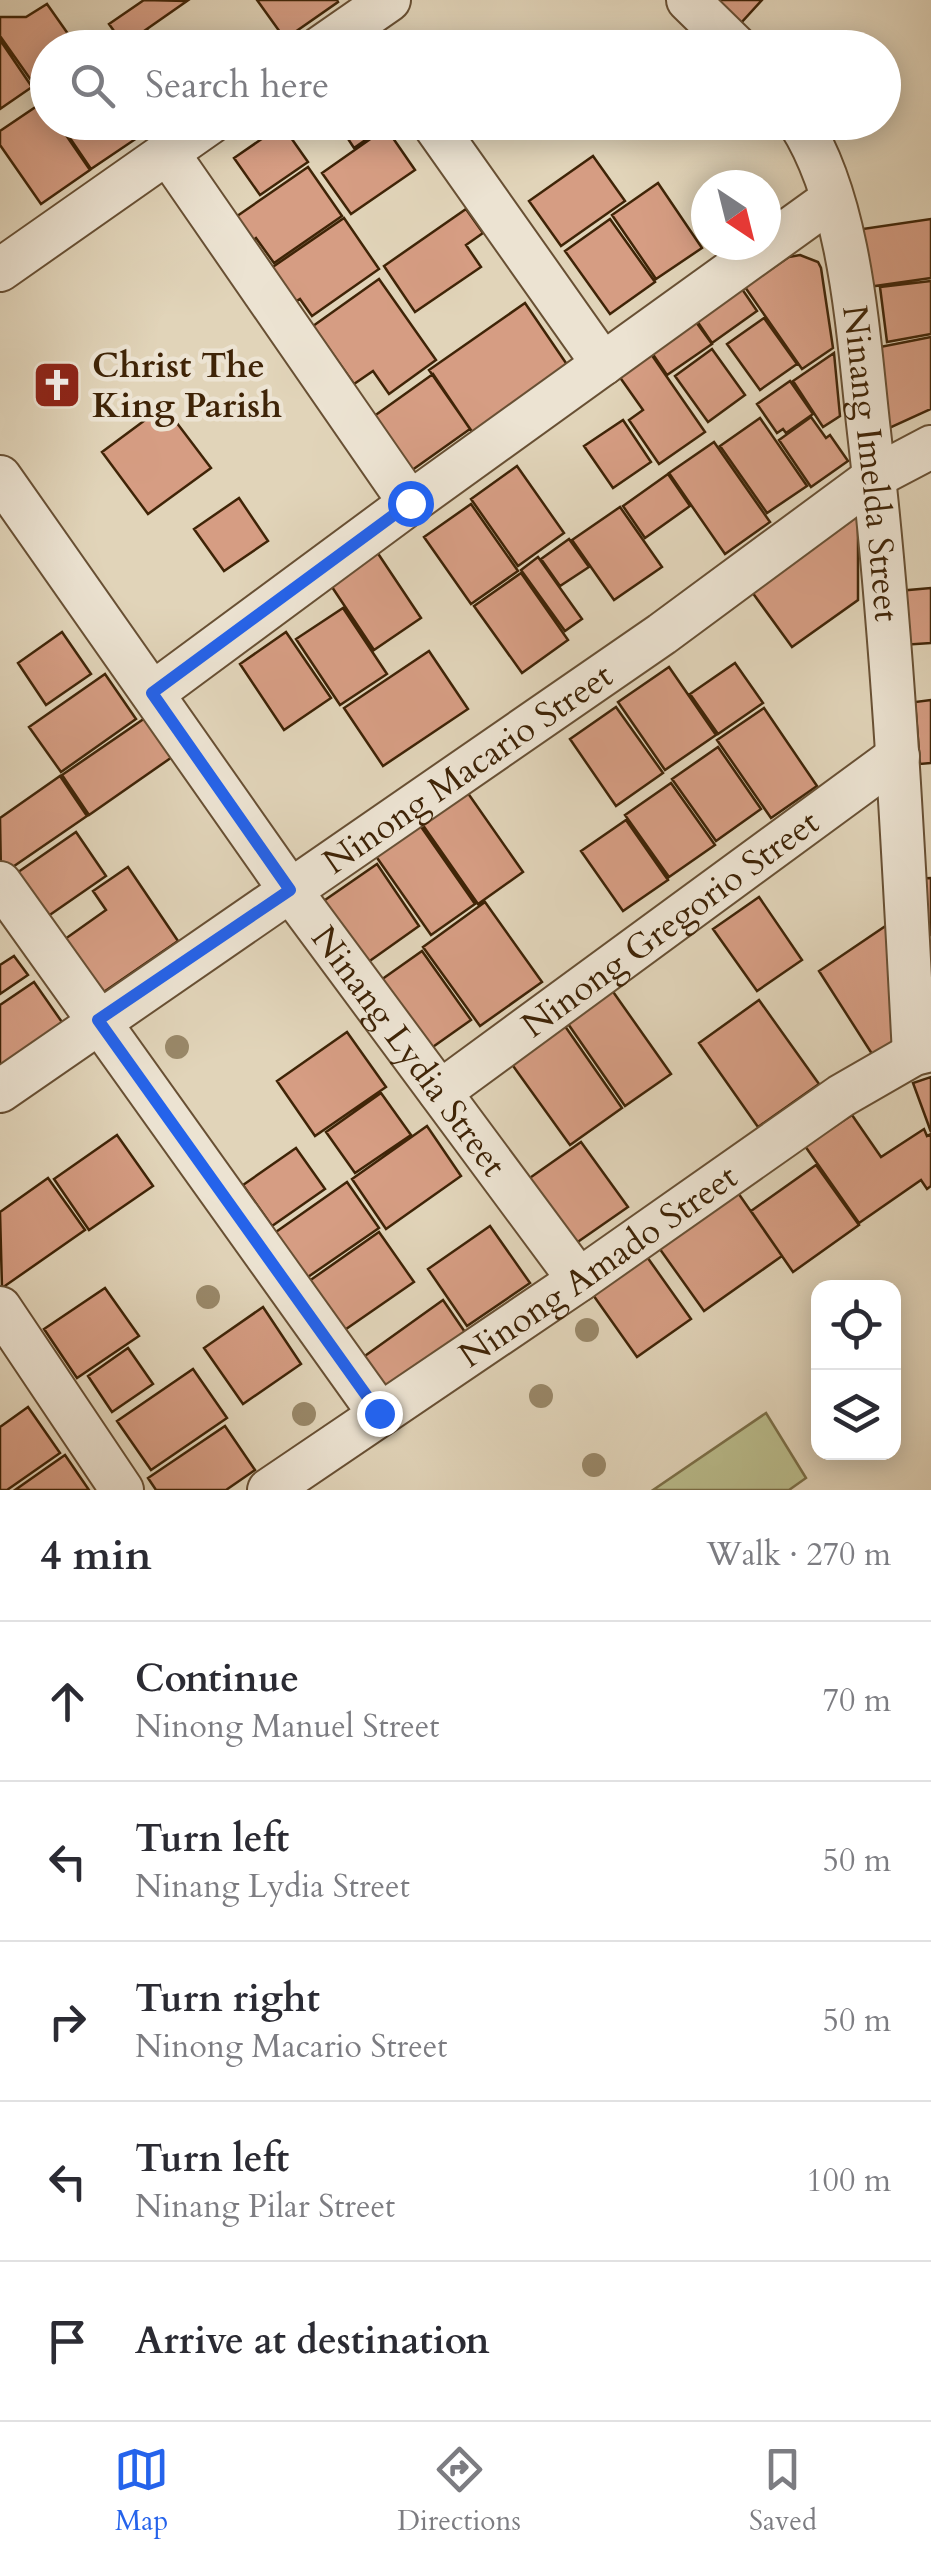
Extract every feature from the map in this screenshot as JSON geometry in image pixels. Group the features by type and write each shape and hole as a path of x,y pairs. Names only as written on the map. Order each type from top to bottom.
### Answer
{"street":[{"path":"688,0 719,30"},
{"path":"0,270 184,140"},
{"path":"445,140 602,364"},
{"name":"Ninang Imelda Street","path":"806,140 832,199 856,305 876,476 922,1052"},
{"path":"167,152 410,503"},
{"path":"152,693 832,199"},
{"name":"Ninong Macario Street","path":"0,1091 662,634 876,476 931,447"},
{"name":"Ninang Lydia Street","path":"0,477 290,890 579,1280"},
{"name":"Ninong Gregorio Street","path":"440,1092 898,756"},
{"path":"0,883 379,1413"},
{"name":"Ninong Amado Street","path":"270,1490 840,1096 922,1052"},
{"path":"0,1308 122,1490"}],"green space":[{"path":"766,1413 806,1478 789,1490 653,1490"}],"building":[{"path":"144,0 187,1 145,30 113,30 109,24"},
{"path":"257,0 338,2 298,30 279,30"},
{"path":"710,0 762,0 740,24"},
{"path":"47,4 65,30 30,30 30,79 0,36 0,17 26,17"},
{"path":"0,40 30,88 0,109"},
{"path":"30,111 30,140 69,140 90,170 41,204 0,145 0,131"},
{"path":"71,140 134,140 91,169"},
{"path":"260,140 293,140 308,162 260,195 234,158"},
{"path":"349,140 365,140 354,148"},
{"path":"369,140 394,140 415,170 351,214 322,173"},
{"path":"593,156 625,201 561,246 529,201"},
{"path":"308,167 342,216 274,263 256,238 244,247 227,223"},
{"path":"658,183 691,232 691,255 656,279 612,215"},
{"path":"466,209 483,233 466,245 481,267 415,312 384,266"},
{"path":"344,218 379,269 312,316 300,299 287,307 264,273"},
{"path":"610,219 655,282 610,314 565,251"},
{"path":"931,219 931,278 861,288 849,231"},
{"path":"800,255 818,262 821,268 833,348 802,369 745,287 789,257"},
{"path":"379,279 436,360 389,394 373,371 354,384 313,326"},
{"path":"931,281 931,334 887,342 880,287"},
{"path":"742,289 757,311 712,343 697,321"},
{"path":"525,303 568,366 473,433 429,370"},
{"path":"764,318 797,364 760,390 727,344"},
{"path":"696,322 712,344 667,375 652,353"},
{"path":"931,337 931,409 885,430 875,348"},
{"path":"712,349 745,395 708,422 675,376"},
{"path":"834,353 840,416 823,427 793,381"},
{"path":"651,354 705,432 659,464 629,420 643,410 619,376"},
{"path":"433,374 470,429 408,473 370,419"},
{"path":"790,381 813,414 786,433 783,429 777,433 757,404"},
{"path":"164,406 211,468 148,514 102,452"},
{"path":"811,417 848,461 811,487 779,440"},
{"path":"760,418 807,486 767,513 720,446"},
{"path":"623,420 651,462 613,488 584,446"},
{"path":"714,442 770,522 725,554 669,473"},
{"path":"517,466 564,533 518,566 471,499"},
{"path":"668,474 690,506 645,538 623,506"},
{"path":"239,498 268,541 224,571 194,529"},
{"path":"471,504 518,571 471,604 424,537"},
{"path":"620,507 662,567 614,600 572,540"},
{"path":"858,516 858,600 792,647 752,592"},
{"path":"569,539 589,567 560,586 541,559"},
{"path":"377,552 421,618 374,650 330,584"},
{"path":"538,557 582,619 565,631 521,570"},
{"path":"521,573 568,640 522,673 474,606"},
{"path":"931,588 931,643 902,645 898,591"},
{"path":"343,608 387,674 340,705 296,639"},
{"path":"62,632 91,674 46,705 18,663"},
{"path":"286,632 331,698 284,730 240,664"},
{"path":"429,651 468,709 383,766 344,708"},
{"path":"735,663 763,703 718,734 690,694"},
{"path":"669,667 716,735 665,770 618,702"},
{"path":"105,674 136,719 61,772 29,727"},
{"path":"931,700 931,763 920,764 915,702"},
{"path":"616,707 663,773 616,806 570,739"},
{"path":"764,708 817,786 771,818 717,740"},
{"path":"148,716 175,755 89,815 62,775"},
{"path":"718,747 761,809 716,841 672,779"},
{"path":"60,776 87,816 1,875 0,818"},
{"path":"671,783 715,845 669,877 625,815"},
{"path":"465,789 523,872 478,904 420,821"},
{"path":"626,820 668,880 623,911 581,851"},
{"path":"417,821 475,904 431,935 373,852"},
{"path":"76,832 106,876 41,921 11,877"},
{"path":"377,864 419,926 357,970 312,909"},
{"path":"128,867 178,941 95,998 58,944 106,910 93,891"},
{"path":"931,878 931,935 920,936 916,879"},
{"path":"759,897 802,960 757,991 713,929"},
{"path":"485,902 542,982 480,1026 423,947"},
{"path":"887,925 897,1043 874,1057 819,971"},
{"path":"422,951 471,1020 420,1056 371,987"},
{"path":"14,956 28,975 0,994 0,965"},
{"path":"34,982 64,1025 0,1070 0,1005"},
{"path":"609,986 671,1074 625,1106 564,1018"},
{"path":"759,1000 819,1084 758,1127 699,1043"},
{"path":"560,1019 622,1108 570,1145 506,1056"},
{"path":"347,1032 386,1087 315,1136 277,1081"},
{"path":"931,1077 931,1132 913,1083"},
{"path":"381,1093 411,1135 355,1173 326,1132"},
{"path":"852,1115 881,1157 924,1129 927,1136 931,1134 931,1186 927,1189 921,1180 859,1223 805,1146"},
{"path":"427,1126 461,1176 386,1229 352,1179"},
{"path":"117,1135 153,1186 89,1230 54,1179"},
{"path":"581,1142 628,1207 569,1248 524,1182"},
{"path":"296,1148 325,1189 272,1226 243,1185"},
{"path":"816,1165 859,1225 793,1272 751,1211"},
{"path":"48,1178 85,1230 2,1288 0,1212"},
{"path":"347,1182 379,1228 305,1279 273,1234"},
{"path":"736,1190 782,1256 704,1311 657,1245"},
{"path":"490,1226 530,1283 467,1326 428,1269"},
{"path":"379,1232 414,1282 336,1336 302,1286"},
{"path":"645,1254 691,1319 637,1357 591,1292"},
{"path":"105,1288 139,1336 77,1378 44,1329"},
{"path":"443,1300 469,1338 381,1400 355,1363"},
{"path":"263,1307 301,1364 243,1404 204,1348"},
{"path":"128,1348 153,1384 112,1412 88,1376"},
{"path":"193,1369 227,1418 151,1470 117,1421"},
{"path":"28,1407 60,1453 7,1490 0,1490 0,1427"},
{"path":"225,1426 255,1470 226,1490 156,1490 148,1478"},
{"path":"65,1455 89,1490 15,1490"}],"place":[{"name":"Christ The King Parish","path":"57,385"}],"route":[{"path":"379,1413 98,1020 290,890 152,693 410,503"}]}
